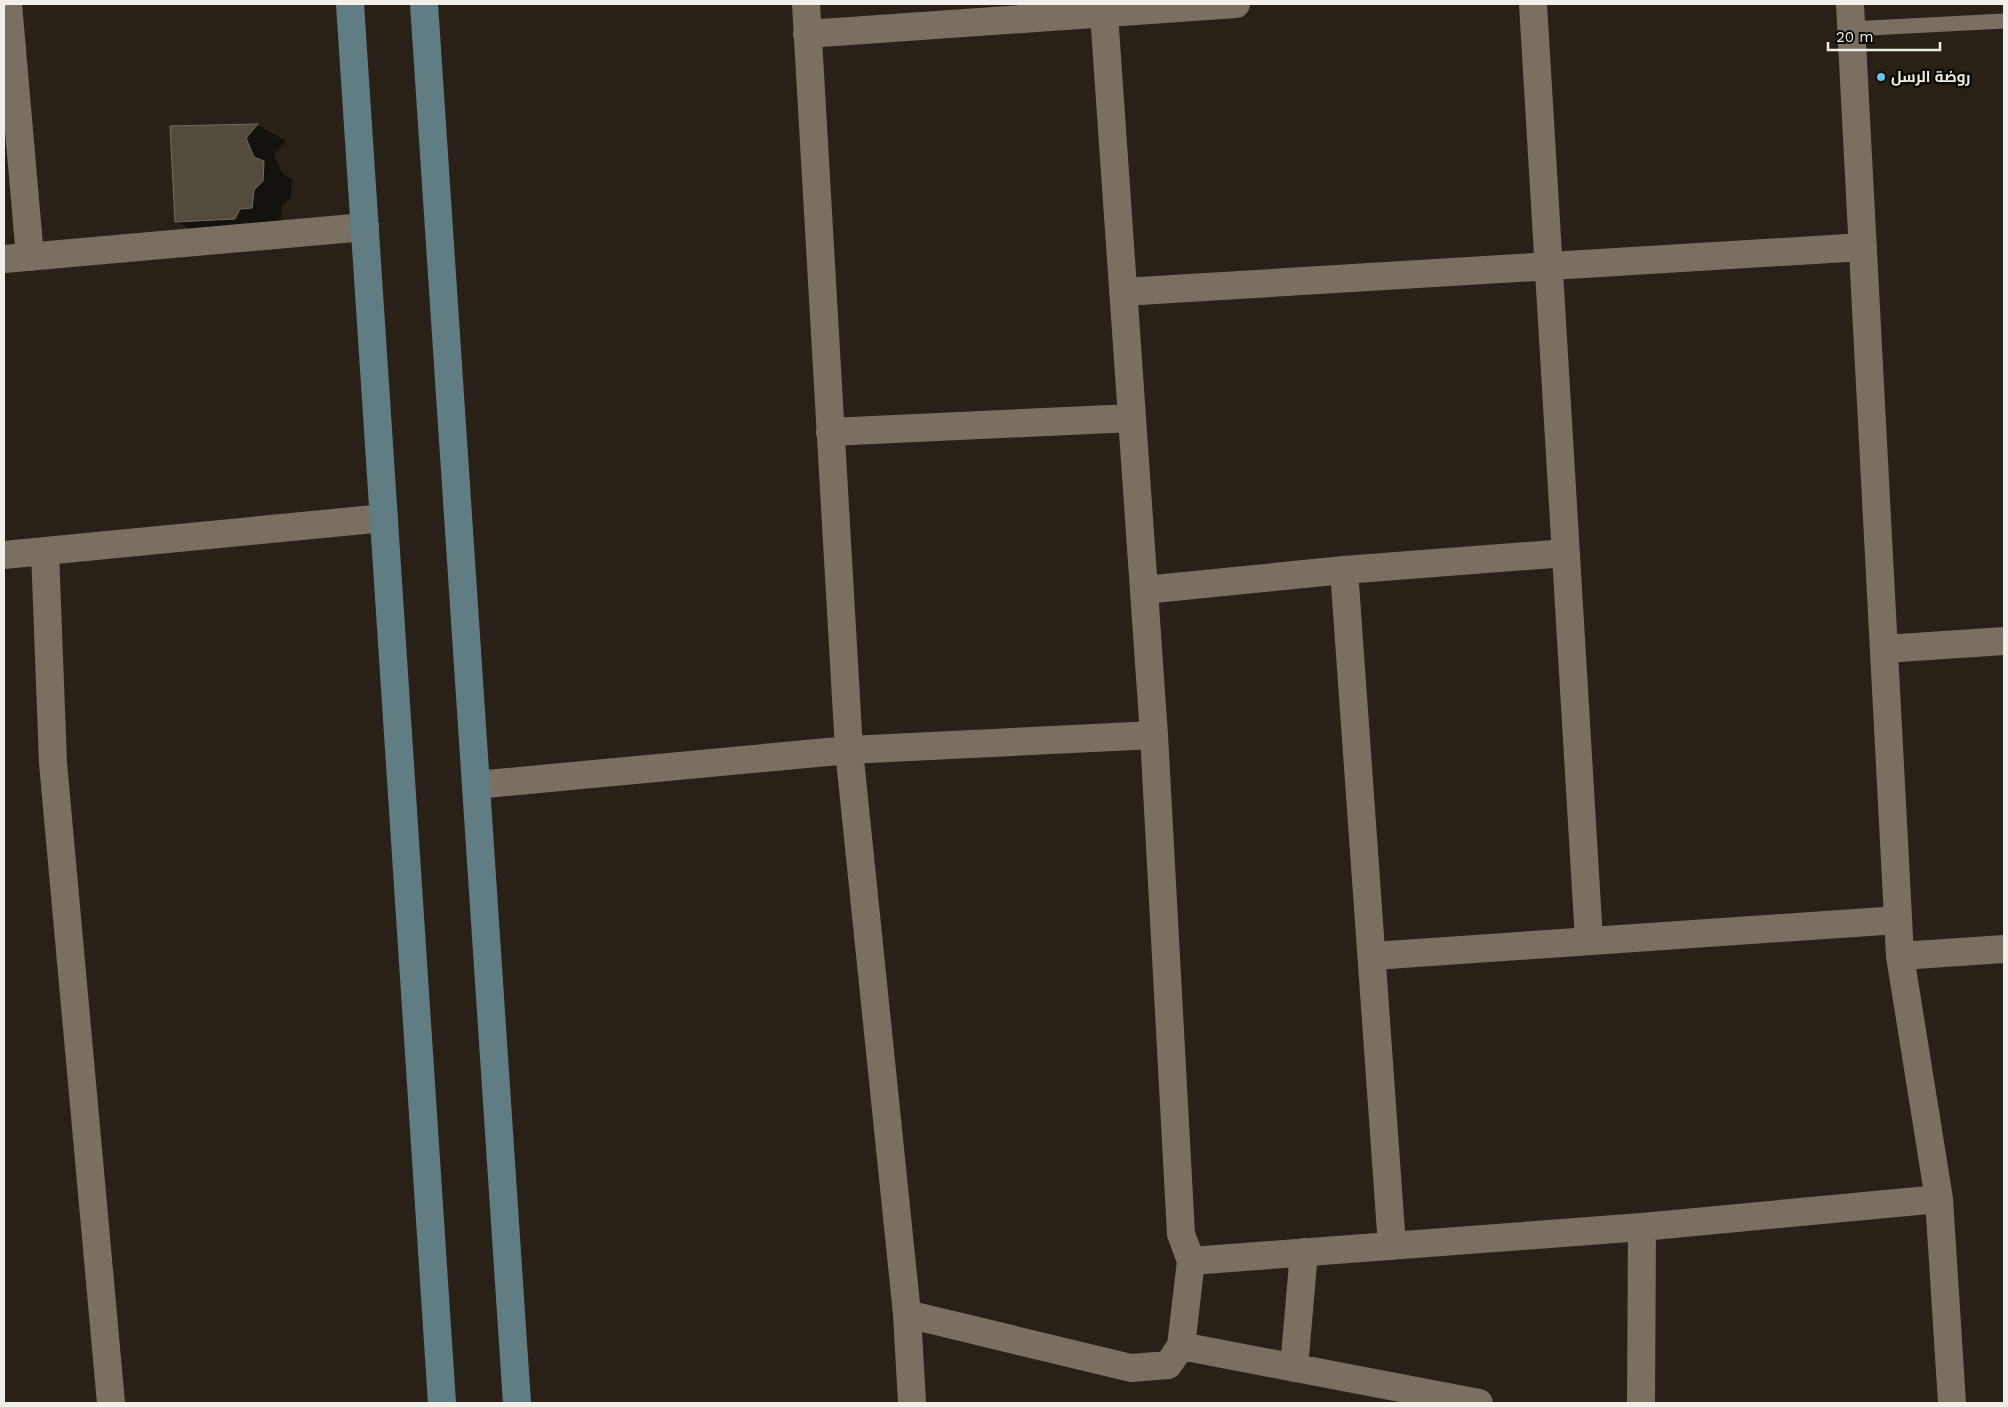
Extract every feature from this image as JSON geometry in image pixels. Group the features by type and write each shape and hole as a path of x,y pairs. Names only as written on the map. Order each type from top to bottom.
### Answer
{"street":[{"path":"8,4 17,258 365,228"},
{"path":"350,4 442,1403"},
{"path":"424,4 517,1403"},
{"path":"806,4 849,750 907,1314 912,1403"},
{"path":"808,34 1236,4"},
{"path":"1533,4 1588,940"},
{"path":"907,1314 1131,1368 1168,1365 1181,1346 1190,1261 1181,1234 1154,735 1104,14"},
{"path":"1851,16 1900,956 1939,1199 1952,1403"},
{"path":"1123,292 1549,265 1863,248"},
{"path":"830,432 1132,418"},
{"path":"4,554 384,518"},
{"path":"45,551 53,762 111,1403"},
{"path":"1144,590 1344,570 1566,553"},
{"path":"1344,570 1373,956 1392,1246"},
{"path":"1884,650 2004,641"},
{"path":"476,785 849,750 1154,735"},
{"path":"1373,956 1898,920"},
{"path":"1900,956 2004,949"},
{"path":"1190,1261 1642,1227 1939,1199"},
{"path":"1641,1403 1642,1227"},
{"path":"1294,1368 1304,1252"},
{"path":"1181,1346 1479,1403"}],"lane":[{"path":"1851,16 2004,21"}],"building":[{"path":"258,124 246,138 254,157 264,161 263,181 254,190 252,208 240,209 235,219 175,222 170,126"}],"place":[{"name":"روضة الرسل","path":"1881,77"}]}
